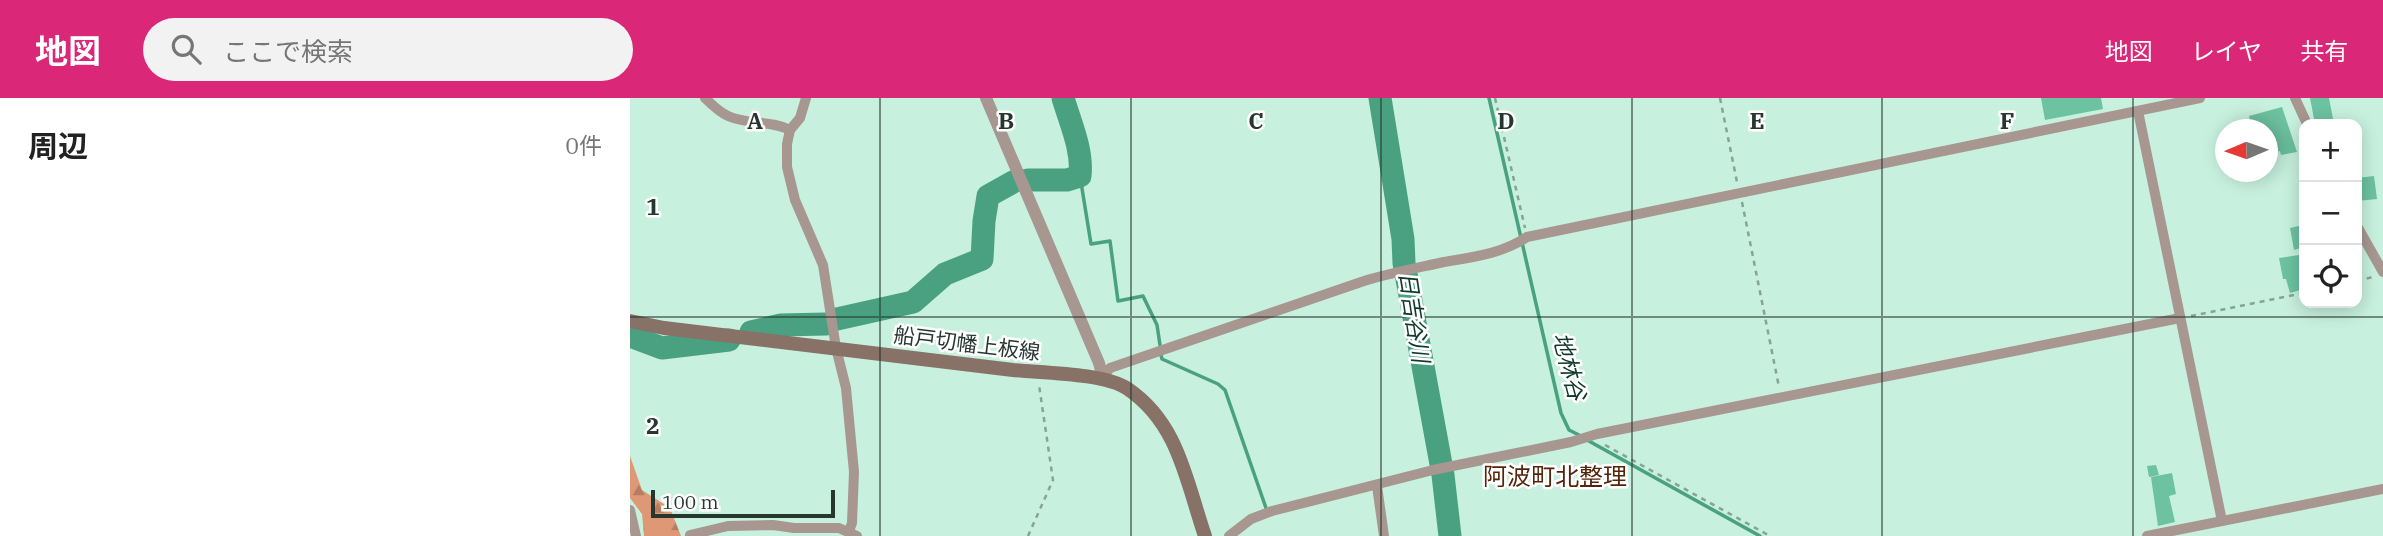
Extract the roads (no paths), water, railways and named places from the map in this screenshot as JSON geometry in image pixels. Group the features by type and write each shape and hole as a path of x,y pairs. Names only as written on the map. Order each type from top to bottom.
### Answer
{"main road":[{"name":"船戸切幡上板線","path":"630,321 664,328 1038,373 1103,378 1126,387 1162,420 1174,442 1205,536"}],"street":[{"path":"705,98 727,116 778,124 790,130"},
{"path":"690,535 728,526 773,525 839,528 853,534 854,472 846,388 836,348 823,265 795,200 787,167 790,130 800,118 806,98"},
{"path":"986,98 1103,378"},
{"path":"1103,378 1110,368 1398,271 1495,253 1523,239 2200,98"},
{"path":"2295,98 2305,119"},
{"path":"2138,111 2222,521"},
{"path":"2362,235 2383,273"},
{"path":"1229,536 1251,519 1272,510 1433,470 2180,318"},
{"path":"1377,486 1384,536"},
{"path":"2147,536 2383,489"},
{"path":"630,510 636,536"}],"waterway":[{"path":"1028,180 1067,180 1080,176 1078,146 1063,98"},
{"name":"日吉谷川","path":"1380,98 1403,239 1404,263 1443,475 1450,536"},
{"name":"地林谷","path":"1489,98 1561,413 1569,430 1581,436"},
{"path":"1080,176 1091,244 1110,241 1118,301 1143,296 1157,325 1160,345"},
{"path":"837,319 913,302 945,274 982,259 988,196 1013,182"},
{"path":"751,332 781,325 826,324"},
{"path":"630,336 662,348 729,340"},
{"path":"1161,355 1162,359 1218,384 1225,390 1266,508"},
{"name":"地林谷","path":"1587,440 1760,536"}],"district":[{"name":"阿波町北整理","path":"1555,476"}]}
